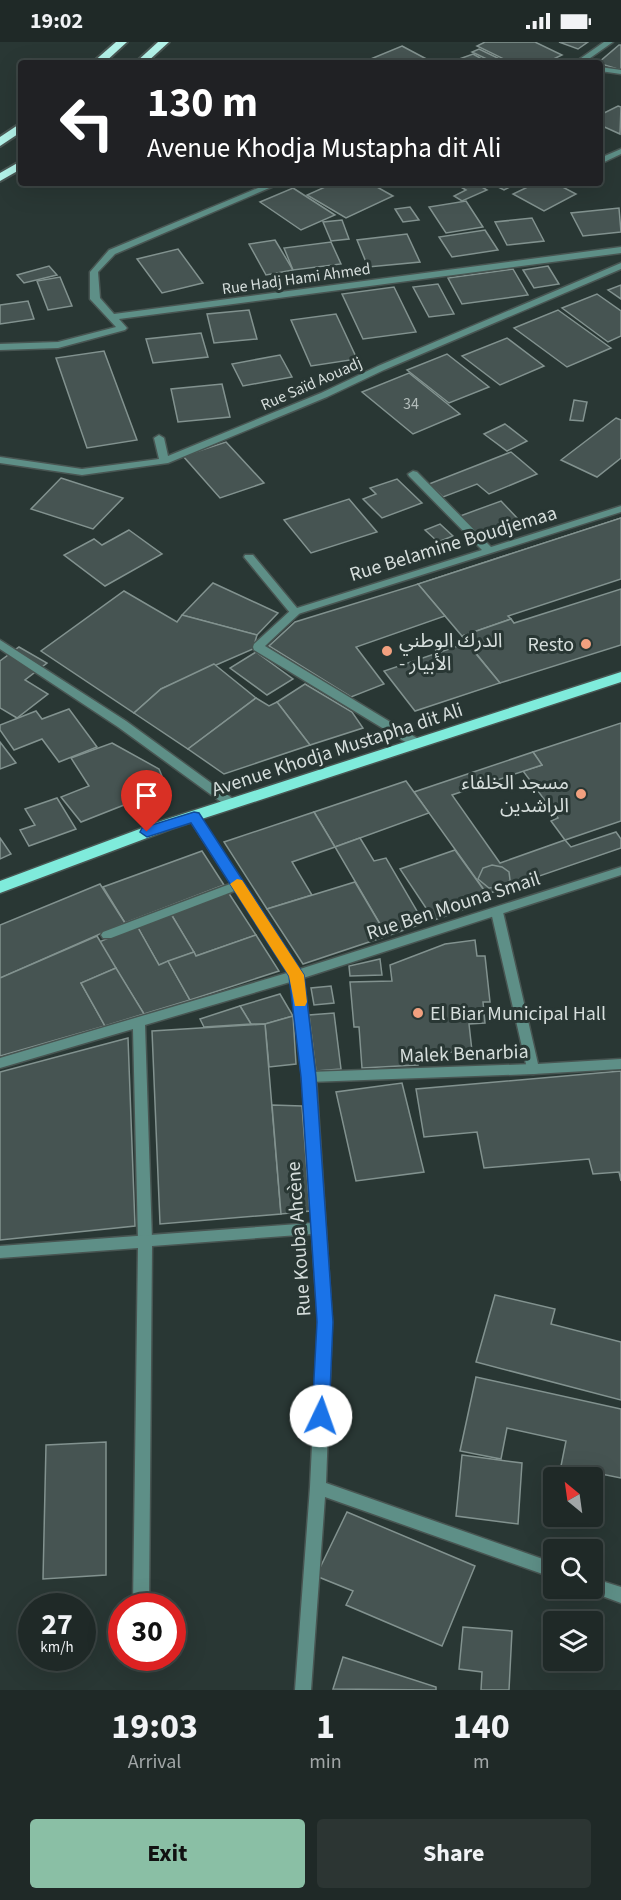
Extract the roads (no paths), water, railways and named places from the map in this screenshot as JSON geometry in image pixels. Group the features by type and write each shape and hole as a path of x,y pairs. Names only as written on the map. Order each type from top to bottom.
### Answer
{"highway":[{"path":"101,60 122,42"},
{"path":"143,60 164,42"},
{"path":"0,143 18,128"},
{"path":"0,178 18,166"}],"main road":[{"name":"Avenue Khodja Mustapha dit Ali","path":"0,887 232,804 621,677"}],"street":[{"path":"582,60 609,42"},
{"path":"603,69 621,72"},
{"path":"603,160 621,151"},
{"path":"0,347 58,345 122,328 95,298 94,272 112,252 270,186"},
{"name":"Rue Hadj Hami Ahmed","path":"112,318 621,250"},
{"name":"Rue Saïd Aouadj","path":"0,460 82,472 164,460 324,395 381,368 621,266"},
{"path":"159,438 164,460"},
{"path":"413,474 489,551"},
{"name":"Rue Belamine Boudjemaa","path":"295,612 621,509"},
{"path":"249,557 295,612 258,647 416,743"},
{"path":"0,644 122,724 232,804"},
{"name":"Rue Kouba Ahcène","path":"194,817 297,975 309,1077 325,1322 318,1487 303,1690"},
{"name":"Rue Ben Mouna Smail","path":"0,1063 297,975 621,871"},
{"path":"107,935 238,885"},
{"path":"497,912 532,1069"},
{"path":"139,1023 145,1240 141,1593"},
{"name":"Malek Benarbia","path":"309,1077 621,1064"},
{"path":"0,1252 318,1228"},
{"path":"318,1487 543,1567"},
{"path":"603,1589 621,1595"}],"place":[{"name":"Resto","path":"586,644"},
{"name":"الدرك الوطني - الأبيار","path":"387,651"},
{"name":"مسجد الخلفاء الراشدين","path":"581,794"},
{"name":"El Biar Municipal Hall","path":"418,1013"}]}
